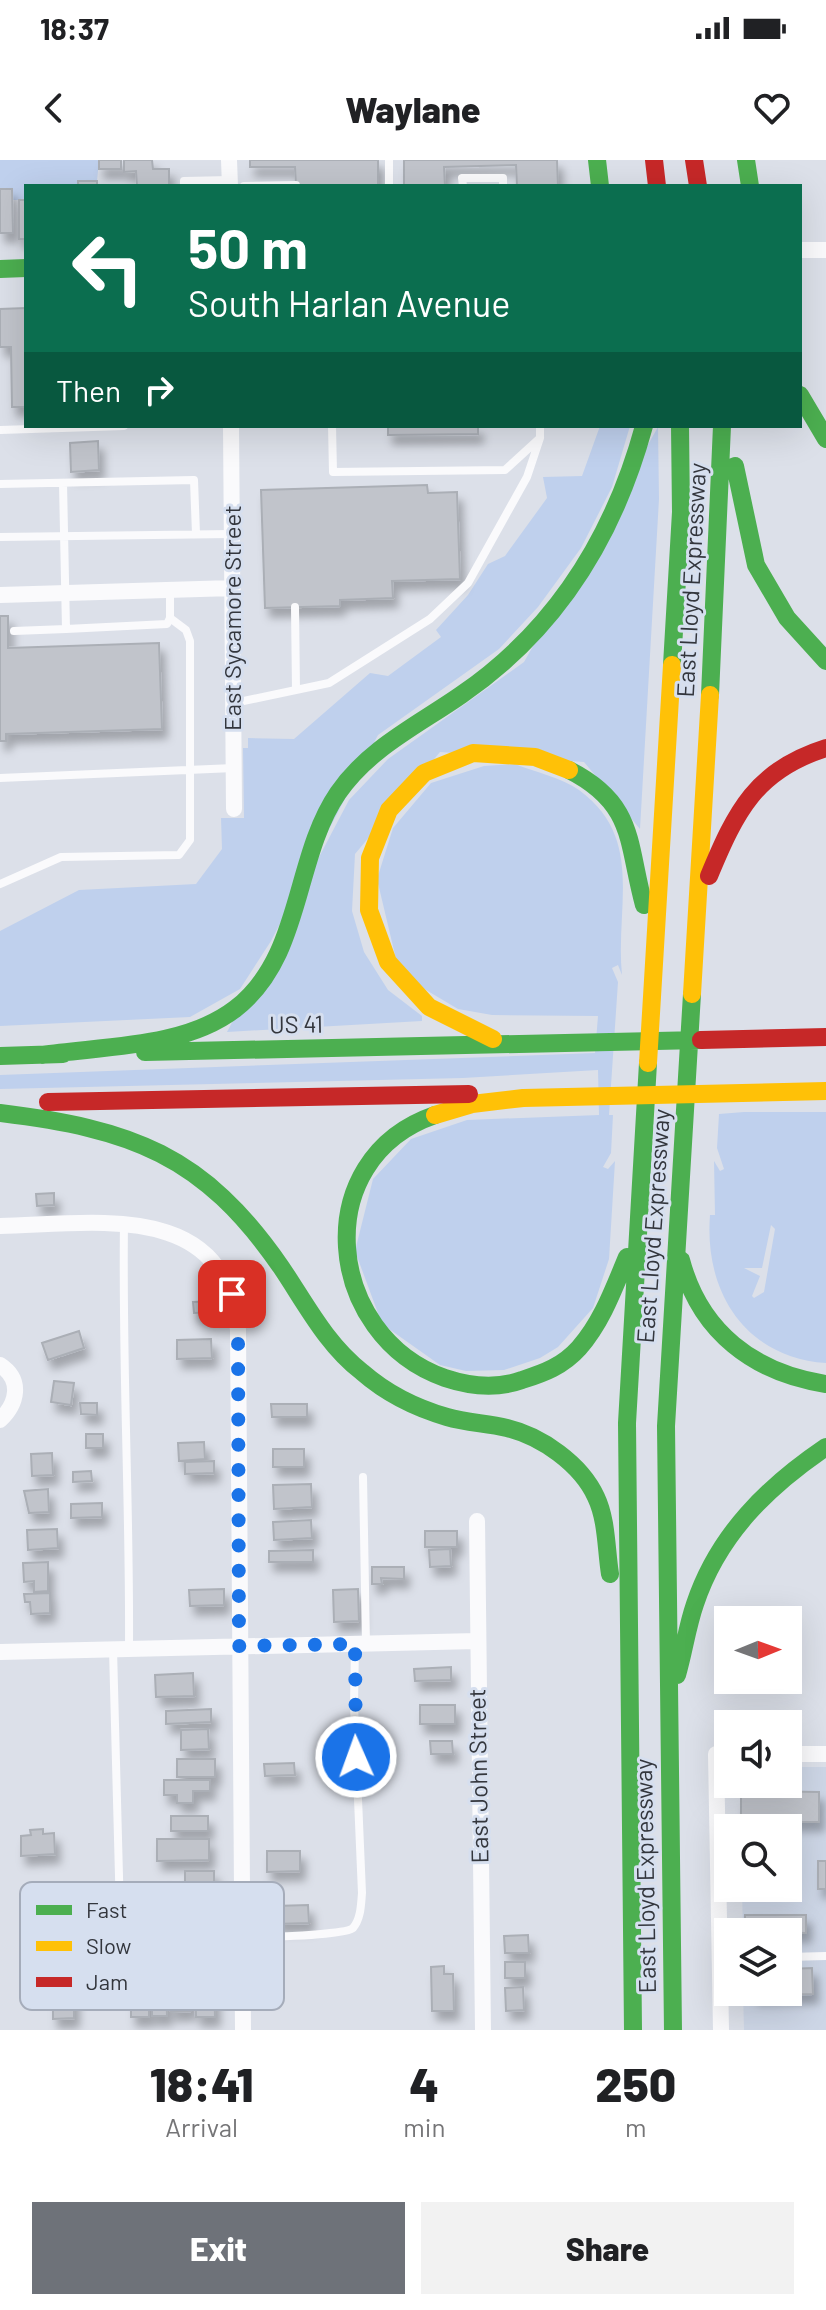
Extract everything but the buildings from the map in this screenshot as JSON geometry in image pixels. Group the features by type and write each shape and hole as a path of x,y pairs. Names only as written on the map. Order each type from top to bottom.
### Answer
{"main road":[{"path":"597,160 600,184"},
{"path":"654,160 657,184"},
{"path":"694,160 698,184"},
{"path":"746,160 750,184"},
{"path":"0,269 24,268"},
{"path":"802,398 826,439"},
{"path":"42,1055 203,1025 233,1011 256,991 274,965 312,842 337,793 378,750 421,718 461,695 504,662 549,618 582,574 608,523 629,478 643,428"},
{"name":"East Lloyd Expressway","path":"633,2030 627,1423 680,526 680,428"},
{"path":"724,428 756,565 787,618 826,661"},
{"name":"East Lloyd Expressway","path":"673,2030 666,1426 699,901 724,428"},
{"path":"699,901 731,822 749,794 765,777 785,764 826,748"},
{"path":"524,1044 470,1031 429,1008 394,973 371,933 366,908 370,854 387,811 415,779 457,760 501,753 555,762 579,775 606,794 627,826 636,858 640,894 655,939"},
{"path":"737,1039 826,1025"},
{"name":"US 41","path":"0,1056 826,1037"},
{"path":"636,1235 602,1316 589,1334 553,1369 518,1383 476,1386 423,1373 382,1342 353,1293 344,1249 347,1212 361,1178 392,1139 421,1120 473,1105 532,1096 826,1091"},
{"path":"778,1092 826,1100"},
{"path":"0,1104 471,1094 592,1096"},
{"path":"0,1113 86,1124 117,1132 172,1157 221,1192 239,1210 324,1332 359,1370 390,1392 426,1410 518,1431 551,1449 590,1486 600,1510 609,1570 627,1641"},
{"path":"677,1232 690,1291 716,1331 752,1360 774,1371 826,1384"},
{"path":"668,1709 696,1601 723,1544 762,1494 789,1471 826,1447"}],"street":[{"path":"229,160 235,184"},
{"path":"802,250 826,250"},
{"name":"East Sycamore Street","path":"231,428 234,809"},
{"path":"0,595 233,588"},
{"path":"0,1226 124,1223 151,1226 182,1237 211,1259 232,1294 238,1330 241,1882"},
{"path":"0,1365 13,1380 16,1394 11,1408 0,1420"},
{"name":"East John Street","path":"477,1521 483,2030"},
{"path":"0,1652 477,1641"},
{"path":"802,1754 826,1754"},
{"path":"722,1798 724,1918"},
{"path":"721,2030 722,2006"},
{"path":"243,2010 243,2030"}],"lane":[{"path":"389,160 389,184"},
{"path":"463,184 462,178 503,178 503,184"},
{"path":"184,184 184,181 235,184"},
{"path":"0,430 62,428"},
{"path":"332,428 333,472 505,470 540,438"},
{"path":"234,703 329,683 430,619 462,590 523,485 540,438 540,428"},
{"path":"0,484 194,480 196,534"},
{"path":"63,483 66,629"},
{"path":"0,537 232,534"},
{"path":"170,590 170,618"},
{"path":"295,607 296,690"},
{"path":"14,631 160,626 170,618"},
{"path":"0,884 61,857 179,855 190,840 190,641 186,630 170,618"},
{"path":"0,778 234,768"},
{"path":"122,1882 121,1648 129,1520 123,1375 124,1223"},
{"path":"284,1935 341,1934 352,1929 359,1919 362,1893 355,1750 361,1644 363,1477"},
{"path":"802,1957 826,1956"}],"shaded area":[{"path":"0,160 99,160 97,181 24,184 24,200 12,200 0,189"},
{"path":"599,428 629,428 612,487 581,548 538,607 499,649 378,735 271,941 240,989 190,1017 0,1026 0,931 79,890 196,884 222,849 221,818 244,818 243,748 248,748 248,738 294,739 370,673 388,676 441,637 436,630 468,595 488,564 505,556 547,498 543,477 582,476"},
{"path":"658,428 659,499 640,829 584,762 440,752 355,854 352,911 364,952 388,990 422,1016 422,1021 227,1032 349,800 388,759 524,662"},
{"path":"515,764 572,786 600,809 613,830 623,875 622,975 618,965 612,968 618,982 609,1115 613,1115 611,1153 603,1167 608,1169 615,1161 609,1259 593,1308 558,1347 540,1358 504,1370 466,1371 440,1365 382,1324 355,1251 373,1179 411,1139 467,1120 599,1115 598,1070 463,1078 0,1089 0,1075 595,1053 598,1016 492,1015 458,1009 421,987 396,959 377,879 393,828 431,783 484,766"},
{"path":"826,1112 826,1363 797,1358 772,1348 752,1334 722,1294 710,1243 710,1215 715,1215 714,1161 720,1171 724,1169 717,1148 719,1114","holes":["771,1225 775,1229 764,1292 754,1298 752,1296 760,1276 744,1268 762,1268"]},
{"path":"802,1767 826,1767 826,2030 744,2030 743,2006 802,2006 802,1918 743,1918 742,1902 802,1902 802,1814 741,1814 740,1798 802,1798"}],"traffic: fast":[{"path":"597,160 600,184"},
{"path":"746,160 750,184"},
{"path":"0,269 24,268"},
{"path":"802,398 826,439"},
{"path":"42,1055 142,1043 192,1031 215,1022 235,1009 257,987 286,935 312,847 338,793 379,750 495,669 553,610 598,542 616,505 643,428"},
{"path":"672,665 681,512 680,428"},
{"path":"710,695 722,428"},
{"path":"735,466 756,565 787,618 826,661"},
{"path":"569,770 591,783 618,812 630,844 644,905"},
{"path":"673,2030 666,1426 692,994"},
{"path":"145,1052 701,1040"},
{"path":"0,1056 63,1054"},
{"path":"633,2030 627,1423 648,1063"},
{"path":"0,1113 88,1128 126,1139 192,1173 223,1198 252,1229 327,1336 371,1380 402,1399 435,1413 520,1432 559,1453 581,1473 600,1506 610,1574"},
{"path":"435,1115 394,1137 366,1169 350,1206 347,1247 355,1288 375,1325 405,1356 445,1378 473,1385 503,1385 545,1372 566,1360 587,1338 607,1304 627,1257"},
{"path":"681,1260 702,1308 716,1328 734,1345 776,1370 826,1384"},
{"path":"677,1675 695,1604 717,1556 765,1496 826,1447"}],"traffic: slow":[{"path":"648,1063 672,665"},
{"path":"692,994 710,695"},
{"path":"493,1039 429,1007 388,962 369,910 370,858 389,810 424,773 473,753 535,757 569,770"},
{"path":"435,1115 472,1104 523,1098 826,1091"}],"traffic: jam":[{"path":"654,160 657,184"},
{"path":"694,160 698,184"},
{"path":"709,876 729,832 751,796 782,768 826,748"},
{"path":"701,1040 826,1037"},
{"path":"48,1102 469,1094"}],"route":[{"path":"232,1294 238,1330 239,1646 355,1644 356,1757"}]}
